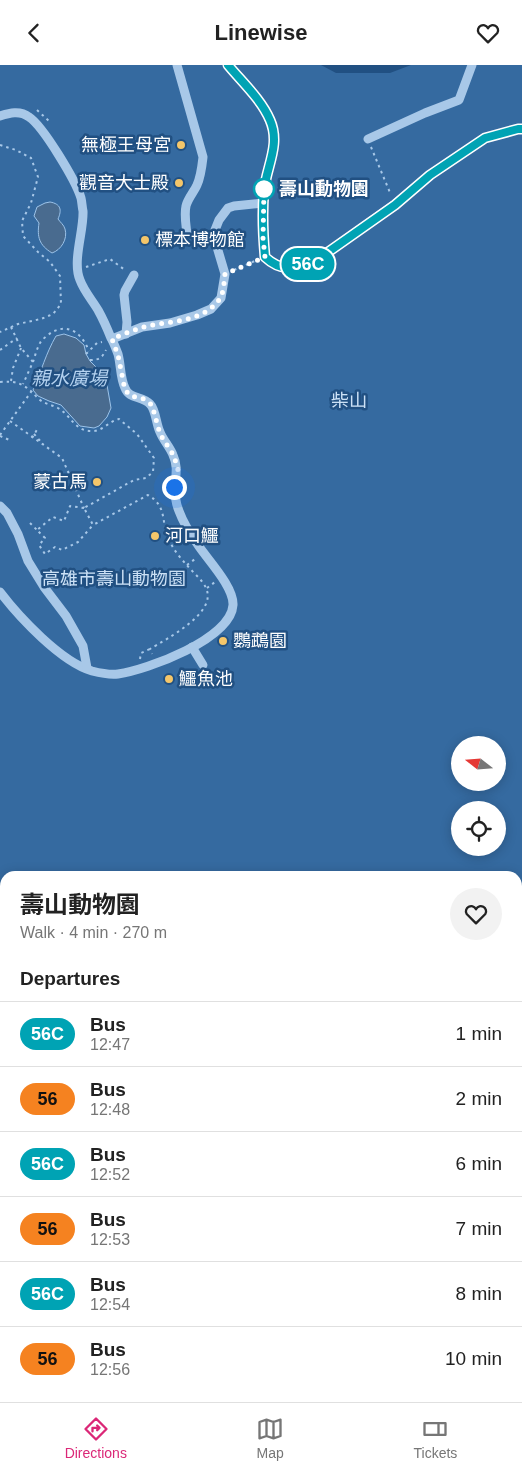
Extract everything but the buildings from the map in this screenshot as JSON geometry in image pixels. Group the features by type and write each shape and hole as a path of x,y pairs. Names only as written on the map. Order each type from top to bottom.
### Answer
{"lane":[{"path":"177,65 202,157 197,185 186,206 187,234"},
{"path":"228,65 264,108 271,121 274,143 264,189 263,238 265,257 272,264 282,268 299,267 314,262 395,205 430,175 485,138 522,129"},
{"path":"368,139 459,100 472,65"},
{"path":"0,117 10,112 19,113 28,116 42,129 77,189 81,198 83,224 79,240 78,277 87,295 98,309 112,339 118,355 125,390 131,396 142,398 152,405 160,434 174,456 178,470 174,487 178,510 193,538 226,584 232,596 233,607 225,624 210,637 156,663 115,675 92,671 71,661 53,647 12,607 0,592"},
{"path":"112,339 142,327 170,323 211,309 221,298 225,274 217,247 215,230 218,220 228,208 263,203"},
{"path":"126,334 127,322 124,295 134,275"},
{"path":"0,506 7,513 18,534 28,561 44,587 66,616 83,646 86,668"},
{"path":"192,647 203,665"}],"path":[{"path":"368,139 395,205"},
{"path":"0,145 16,150 31,158 38,177 31,203 22,221 24,236 50,262 60,276 61,304 54,314 0,332"},
{"path":"187,234 211,230"},
{"path":"225,274 265,257"},
{"path":"78,277 83,269 110,259 125,270"},
{"path":"11,327 21,348 32,362"},
{"path":"23,384 40,342 48,334 64,328 78,334 85,342 89,351"},
{"path":"0,349 17,338"},
{"path":"86,354 98,343 112,339"},
{"path":"90,360 98,360 103,356 112,339"},
{"path":"11,381 13,368 21,348"},
{"path":"0,382 11,381 23,384 43,402 60,409 82,430 95,431 119,419 137,435 154,458 153,472 146,478 134,481 84,508 70,506 64,521 53,517 37,530"},
{"path":"12,441 0,435 32,391"},
{"path":"10,421 62,457 84,508 94,525"},
{"path":"32,438 38,428"},
{"path":"34,434 42,444"},
{"path":"30,523 45,538 39,545 46,554 55,547 62,550 78,542 94,525 148,495 160,504 165,531 169,541 206,588 207,595 206,603 197,617 182,630 150,649 156,663"},
{"path":"187,566 203,553"}],"green space":[{"name":"柴山","path":"0,65 321,65 336,73 390,73 411,65 522,65 522,871 0,871"}],"water":[{"path":"50,202 60,208 58,219 64,226 66,233 63,244 52,253 44,247 40,240 38,232 39,223 34,216 37,207"},
{"name":"親水廣場","path":"64,334 76,338 84,345 90,361 104,375 111,408 107,417 99,426 94,428 80,426 61,405 38,396 33,390 56,336"}],"bus line":[{"name":"56C","path":"228,65 264,108 271,121 274,143 264,189 263,238 265,257 272,264 282,268 299,267 314,262 395,205 430,175 485,138 522,129"}],"place":[{"name":"無極王母宮","path":"181,145"},
{"name":"觀音大士殿","path":"179,183"},
{"name":"壽山動物園","path":"264,189"},
{"name":"標本博物館","path":"145,240"},
{"name":"蒙古馬","path":"97,482"},
{"name":"河口鱷","path":"155,536"},
{"name":"鸚鵡園","path":"223,641"},
{"name":"鱷魚池","path":"169,679"}],"route":[{"path":"174,487 178,470 174,456 160,434 152,405 142,398 131,396 125,390 118,355 112,339 142,327 170,323 211,309 221,298 225,274 265,257 263,238 264,189"}],"park label":[{"name":"高雄市壽山動物園","path":"114,579"}]}
